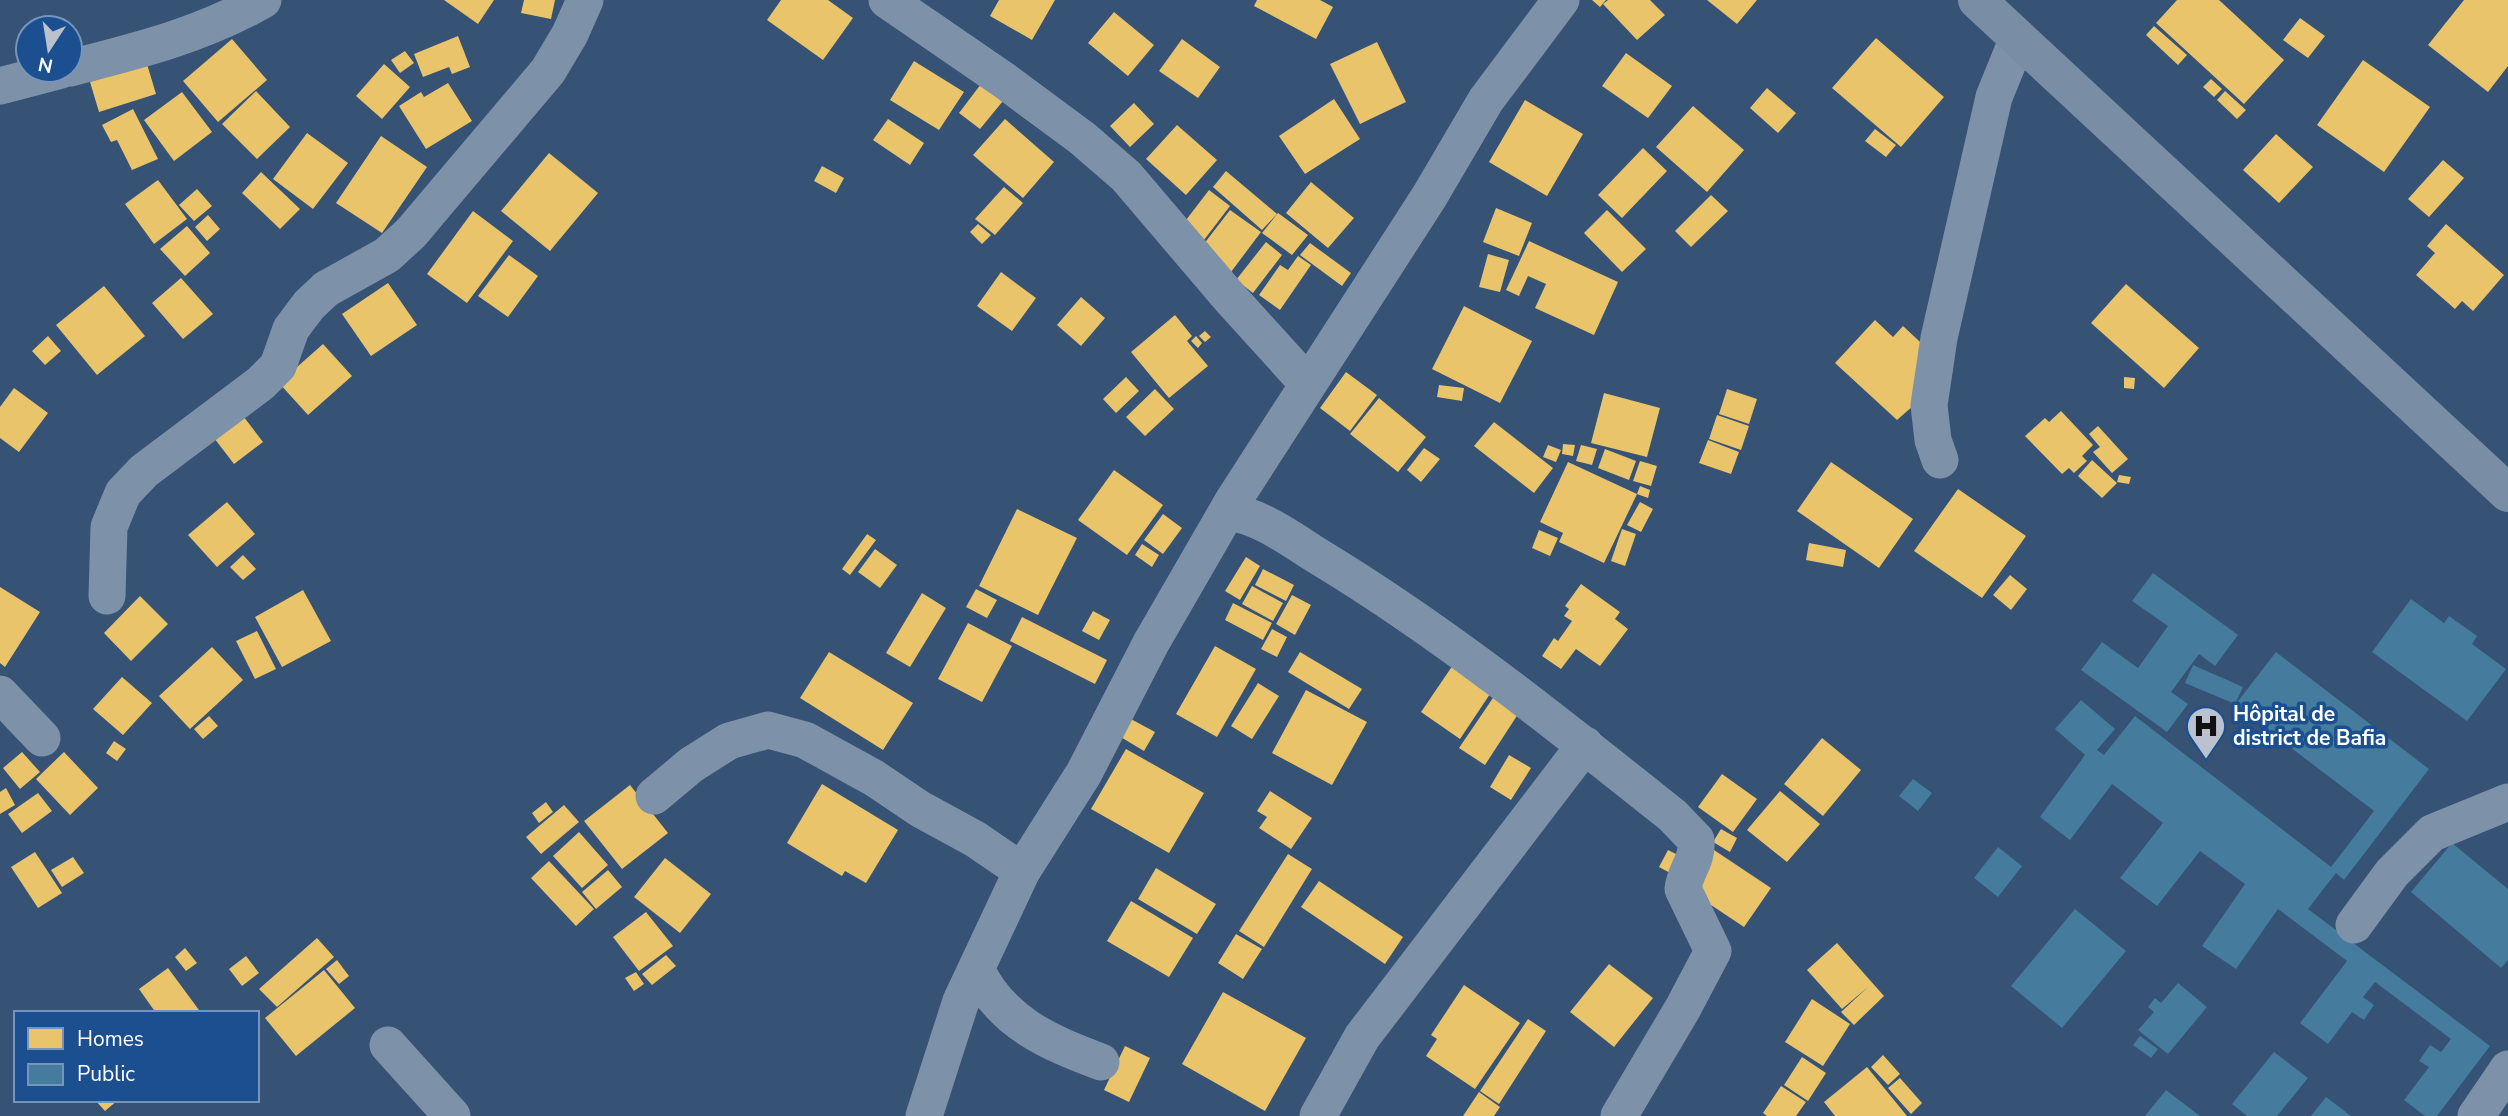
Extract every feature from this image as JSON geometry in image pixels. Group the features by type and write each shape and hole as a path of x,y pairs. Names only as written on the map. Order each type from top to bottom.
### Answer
{"main road":[{"path":"1976,0 2508,493"}],"street":[{"path":"84,65 143,50 208,28 262,0"},
{"path":"107,596 109,527 123,493 144,471 222,414 278,366 291,329 309,305 326,289 387,255 411,233 548,71 570,34 585,0"},
{"path":"887,0 1005,81 1082,138 1126,176 1308,384"},
{"path":"924,1116 961,1001 1022,872 1084,773 1152,643 1227,512 1429,197 1486,100 1561,0"},
{"path":"1940,460 1933,440 1929,405 1939,338 1994,97 2018,38"},
{"path":"1227,512 1242,514 1255,520 1360,582 1460,650 1585,745 1672,816 1696,840 1696,856 1683,883 1683,889 1713,951 1683,1008 1619,1116"},
{"path":"0,694 42,738"},
{"path":"654,796 691,765 729,741 768,730 805,740 874,778 920,809 975,839 1022,872"},
{"path":"1318,1116 1362,1037 1585,745"},
{"path":"2354,926 2392,873 2432,833 2508,802"},
{"path":"976,969 986,989 1011,1017 1054,1045 1101,1062"},
{"path":"388,1045 452,1116"},
{"path":"2476,1116 2508,1069"}],"building: Homes":[{"path":"444,0 494,0 478,24"},
{"path":"524,0 555,0 551,19 521,13"},
{"path":"781,0 828,0 853,18 823,60 767,20"},
{"path":"999,0 1055,0 1032,40 990,16"},
{"path":"1257,0 1320,0 1333,7 1316,39 1254,6"},
{"path":"1592,0 1606,0 1600,7"},
{"path":"1608,0 1650,0 1665,15 1637,40 1603,4"},
{"path":"1707,0 1757,0 1737,24"},
{"path":"2177,0 2219,0 2284,60 2244,104 2156,23"},
{"path":"2464,0 2508,0 2508,66 2488,92 2428,45"},
{"path":"1114,12 1154,45 1128,76 1088,43"},
{"path":"2300,18 2325,36 2308,58 2283,40"},
{"path":"2154,26 2187,55 2178,65 2146,35"},
{"path":"458,36 470,67 452,74 449,67 423,77 414,54"},
{"path":"1876,38 1944,97 1901,147 1832,88"},
{"path":"232,39 267,80 218,122 183,81"},
{"path":"1182,39 1220,67 1198,98 1159,71"},
{"path":"1377,42 1406,102 1360,124 1330,64"},
{"path":"405,51 414,63 400,73 391,60"},
{"path":"1626,53 1672,86 1648,118 1602,86"},
{"path":"2363,60 2430,107 2384,172 2317,125"},
{"path":"914,61 964,92 939,130 890,100"},
{"path":"147,64 156,94 99,112 90,82"},
{"path":"384,64 410,87 382,119 356,96"},
{"path":"2211,79 2222,89 2214,97 2203,87"},
{"path":"448,83 472,121 426,149 399,106 421,92 424,97"},
{"path":"981,84 1003,101 980,129 959,113"},
{"path":"1767,88 1796,113 1778,133 1750,108"},
{"path":"256,91 290,127 257,159 222,124"},
{"path":"2225,91 2246,110 2237,119 2217,100"},
{"path":"182,92 212,132 174,161 144,120"},
{"path":"1334,99 1360,139 1305,174 1279,136"},
{"path":"1525,100 1583,134 1547,196 1489,162"},
{"path":"1134,103 1154,124 1130,147 1110,126"},
{"path":"1693,106 1744,150 1707,192 1656,147"},
{"path":"133,109 158,159 132,170 117,140 111,142 102,125"},
{"path":"888,119 924,143 910,165 873,140"},
{"path":"1005,119 1054,162 1023,198 973,155"},
{"path":"1177,125 1217,160 1186,195 1146,159"},
{"path":"1875,129 1896,145 1886,157 1865,141"},
{"path":"307,133 348,163 313,209 273,179"},
{"path":"2276,134 2313,167 2279,203 2243,170"},
{"path":"381,136 427,167 382,233 336,203"},
{"path":"1643,148 1667,171 1622,218 1598,195"},
{"path":"549,153 598,193 550,251 501,211"},
{"path":"2443,160 2464,178 2429,217 2408,199"},
{"path":"822,166 844,178 836,193 814,181"},
{"path":"1226,171 1277,214 1262,230 1213,187"},
{"path":"261,172 300,209 280,229 242,193"},
{"path":"158,180 187,219 154,244 125,204"},
{"path":"1311,182 1354,218 1328,248 1286,213"},
{"path":"1004,187 1023,203 995,235 975,219"},
{"path":"197,189 212,206 194,221 179,205"},
{"path":"1209,190 1230,206 1204,240 1183,224"},
{"path":"1711,195 1728,211 1691,247 1675,231"},
{"path":"1496,208 1532,223 1519,256 1483,242"},
{"path":"1230,210 1261,232 1231,272 1200,249"},
{"path":"1607,210 1646,249 1622,272 1584,233"},
{"path":"473,211 513,241 467,303 427,274"},
{"path":"1278,213 1308,235 1292,255 1262,233"},
{"path":"208,215 220,229 207,241 195,227"},
{"path":"978,224 991,235 982,244 970,232"},
{"path":"2446,224 2504,275 2473,311 2462,301 2455,309 2416,275 2435,253 2427,246"},
{"path":"187,226 210,253 185,276 160,249"},
{"path":"1529,241 1618,282 1594,335 1535,308 1546,284 1528,276 1519,296 1506,290"},
{"path":"1266,242 1282,255 1253,293 1236,280"},
{"path":"1310,243 1351,273 1342,286 1300,255"},
{"path":"1488,254 1509,260 1500,292 1479,287"},
{"path":"509,255 538,276 508,317 478,296"},
{"path":"1298,256 1311,265 1280,310 1259,295 1280,265 1288,270"},
{"path":"1001,272 1036,298 1012,331 977,306"},
{"path":"181,278 213,314 183,339 152,303"},
{"path":"388,283 417,325 371,356 342,314"},
{"path":"2126,284 2199,348 2164,388 2091,323"},
{"path":"104,286 145,336 97,375 56,325"},
{"path":"1081,297 1105,318 1081,346 1057,325"},
{"path":"1464,306 1532,341 1500,403 1432,369"},
{"path":"1175,315 1192,336 1187,341 1208,366 1169,398 1131,352"},
{"path":"1875,320 1893,337 1903,326 1933,354 1945,360 1953,371 1897,420 1835,363"},
{"path":"1205,331 1211,337 1205,342 1199,336"},
{"path":"48,336 61,351 45,365 32,351"},
{"path":"1196,336 1202,343 1198,348 1191,341"},
{"path":"323,344 352,376 308,415 279,383"},
{"path":"1346,372 1377,395 1350,431 1320,408"},
{"path":"1126,377 1139,391 1116,413 1103,399"},
{"path":"2124,377 2135,378 2134,389 2124,388"},
{"path":"1439,385 1464,388 1462,401 1437,397"},
{"path":"14,388 48,413 19,452 0,438 0,407"},
{"path":"1155,389 1174,409 1145,436 1126,417"},
{"path":"1727,389 1757,399 1749,424 1719,414"},
{"path":"1604,393 1660,408 1647,457 1591,443"},
{"path":"1379,398 1426,437 1398,472 1350,434"},
{"path":"2061,411 2093,445 2082,456 2087,461 2074,473 2069,468 2062,474 2025,436 2045,418 2049,422"},
{"path":"240,412 263,442 234,464 211,434"},
{"path":"1717,415 1749,426 1741,450 1709,439"},
{"path":"1494,422 1553,468 1534,493 1474,446"},
{"path":"2098,426 2128,459 2112,473 2093,452 2100,447 2089,434"},
{"path":"1708,440 1739,452 1731,474 1699,463"},
{"path":"1563,444 1575,445 1573,456 1562,454"},
{"path":"1548,445 1561,450 1556,462 1543,457"},
{"path":"1581,445 1597,449 1592,465 1576,461"},
{"path":"1424,448 1440,459 1421,482 1407,470"},
{"path":"1605,449 1636,461 1629,480 1598,468"},
{"path":"2092,460 2117,483 2102,498 2078,476"},
{"path":"1640,461 1657,466 1651,486 1633,481"},
{"path":"1568,462 1637,494 1604,563 1559,542 1563,533 1540,522"},
{"path":"1831,462 1913,519 1879,568 1797,511"},
{"path":"1114,470 1163,505 1127,555 1078,520"},
{"path":"2119,475 2131,477 2129,484 2117,482"},
{"path":"1640,486 1650,490 1648,498 1637,494"},
{"path":"1958,489 2026,536 1982,598 1914,551"},
{"path":"227,502 255,534 217,567 188,535"},
{"path":"1640,502 1653,509 1641,532 1627,525"},
{"path":"1017,509 1077,538 1038,615 979,586"},
{"path":"1163,514 1182,528 1163,554 1144,540"},
{"path":"1622,529 1636,534 1625,566 1611,561"},
{"path":"1539,530 1558,538 1550,556 1532,548"},
{"path":"867,534 876,540 850,575 842,569"},
{"path":"1809,543 1846,550 1843,567 1806,560"},
{"path":"1142,544 1159,555 1152,567 1135,555"},
{"path":"875,549 897,565 880,588 858,572"},
{"path":"243,555 256,569 243,580 230,567"},
{"path":"1246,557 1260,566 1240,600 1225,591"},
{"path":"1263,569 1294,585 1286,601 1255,585"},
{"path":"2010,575 2027,589 2011,610 1993,595"},
{"path":"1581,584 1620,612 1615,619 1628,629 1600,666 1576,649 1561,669 1542,656 1554,638 1558,641 1572,621 1564,616 1569,609 1565,606"},
{"path":"1252,586 1283,603 1273,621 1242,604"},
{"path":"0,587 40,612 5,667 0,663"},
{"path":"976,589 997,600 987,618 966,607"},
{"path":"303,590 331,641 282,667 255,617"},
{"path":"922,593 946,608 910,667 886,653"},
{"path":"1292,595 1311,605 1295,635 1276,624"},
{"path":"140,596 168,624 131,661 104,633"},
{"path":"1233,603 1272,623 1263,640 1225,620"},
{"path":"1093,611 1110,620 1099,640 1082,631"},
{"path":"1022,617 1107,660 1095,684 1010,641"},
{"path":"968,623 1012,646 982,702 938,679"},
{"path":"1272,629 1287,637 1277,657 1261,649"},
{"path":"257,631 276,669 255,679 236,641"},
{"path":"1215,646 1256,669 1217,737 1176,714"},
{"path":"212,647 243,680 190,729 159,696"},
{"path":"829,652 913,703 883,750 800,698"},
{"path":"1300,652 1362,689 1349,709 1288,672"},
{"path":"1453,665 1492,691 1460,739 1421,712"},
{"path":"122,677 152,703 123,735 93,709"},
{"path":"1258,683 1279,696 1252,739 1231,726"},
{"path":"1306,690 1367,722 1332,785 1272,753"},
{"path":"1497,692 1522,708 1485,765 1459,748"},
{"path":"209,716 218,726 203,739 194,729"},
{"path":"1129,718 1155,732 1144,751 1119,736"},
{"path":"1822,738 1861,770 1823,816 1784,784"},
{"path":"114,741 126,749 117,761 106,753"},
{"path":"1126,749 1204,793 1169,853 1091,809"},
{"path":"22,752 40,772 20,789 3,768"},
{"path":"64,752 98,788 70,815 36,779"},
{"path":"1509,755 1531,768 1511,800 1490,787"},
{"path":"1722,774 1757,799 1733,832 1698,807"},
{"path":"822,784 898,830 866,883 845,871 842,876 787,843"},
{"path":"630,785 668,833 622,869 584,821"},
{"path":"6,788 15,805 0,814 0,792"},
{"path":"1270,791 1312,818 1291,849 1259,828 1267,817 1257,811"},
{"path":"1780,791 1820,824 1787,862 1747,830"},
{"path":"38,793 52,811 22,833 8,814"},
{"path":"546,802 553,812 539,823 532,813"},
{"path":"564,805 579,822 541,854 526,837"},
{"path":"1721,829 1737,838 1730,852 1713,842"},
{"path":"579,832 608,865 582,888 553,856"},
{"path":"1711,848 1771,888 1744,927 1684,887"},
{"path":"1668,850 1682,857 1672,874 1659,867"},
{"path":"35,852 62,893 38,908 11,867"},
{"path":"1288,854 1312,869 1264,947 1239,931"},
{"path":"73,857 84,873 62,887 51,870"},
{"path":"665,858 711,894 680,933 634,897"},
{"path":"549,861 594,909 576,926 531,878"},
{"path":"1156,868 1216,904 1197,934 1138,899"},
{"path":"608,870 622,887 596,909 582,892"},
{"path":"1319,881 1403,937 1385,964 1301,907"},
{"path":"1131,901 1193,938 1169,977 1107,941"},
{"path":"646,912 673,946 639,971 613,937"},
{"path":"1236,934 1262,949 1243,979 1218,963"},
{"path":"317,938 334,957 277,1007 259,989"},
{"path":"1837,943 1884,996 1854,1025 1841,1012 1868,987 1842,1009 1807,970"},
{"path":"185,948 197,963 186,971 175,957"},
{"path":"666,955 676,966 652,985 642,974"},
{"path":"246,956 259,973 242,986 229,969"},
{"path":"337,960 349,976 339,984 326,969"},
{"path":"1609,964 1653,998 1614,1047 1570,1012"},
{"path":"168,968 199,1010 155,1011 139,989"},
{"path":"324,970 355,1008 296,1056 265,1018"},
{"path":"636,972 644,984 634,991 625,978"},
{"path":"1464,985 1520,1023 1475,1089 1426,1056 1437,1039 1431,1035"},
{"path":"1223,992 1306,1038 1265,1111 1182,1064"},
{"path":"1812,999 1850,1024 1823,1066 1785,1042"},
{"path":"1528,1019 1546,1031 1499,1104 1480,1091"},
{"path":"1125,1046 1150,1058 1129,1102 1104,1090"},
{"path":"1883,1055 1900,1074 1888,1085 1871,1067"},
{"path":"1802,1057 1826,1073 1808,1101 1784,1085"},
{"path":"1867,1067 1907,1116 1835,1116 1824,1102"},
{"path":"1900,1078 1922,1103 1911,1114 1888,1088"},
{"path":"1781,1086 1806,1102 1796,1116 1767,1116 1763,1113"},
{"path":"1479,1092 1500,1107 1494,1116 1463,1116"},
{"path":"97,1102 116,1102 105,1111"}],"building: Public":[{"path":"2153,573 2238,635 2215,666 2199,654 2171,692 2188,704 2167,732 2081,670 2102,642 2138,668 2168,626 2132,601"},
{"path":"2411,599 2444,623 2449,616 2477,636 2472,644 2506,669 2467,721 2372,652"},
{"path":"2276,652 2429,769 2344,880 2336,873 2308,909 2490,1046 2437,1116 2425,1116 2404,1100 2429,1067 2419,1061 2430,1045 2441,1052 2451,1039 2375,982 2363,997 2374,1005 2364,1020 2352,1012 2328,1044 2300,1023 2347,961 2278,909 2236,969 2202,946 2245,884 2200,851 2157,906 2120,878 2163,823 2112,784 2070,840 2040,817 2085,755 2055,729 2081,700 2115,729 2097,750 2104,755 2135,716 2331,867 2374,811 2235,705"},
{"path":"2193,665 2243,687 2235,704 2185,683"},
{"path":"1913,779 1932,793 1918,811 1899,796"},
{"path":"2452,843 2508,889 2508,960 2501,968 2411,892"},
{"path":"1998,847 2022,866 1998,897 1974,878"},
{"path":"2075,909 2126,951 2062,1028 2011,986"},
{"path":"2178,983 2207,1007 2168,1054 2138,1030 2154,1012 2148,1007 2155,998 2161,1003"},
{"path":"2140,1036 2158,1049 2151,1058 2133,1045"},
{"path":"2274,1052 2308,1078 2277,1116 2247,1116 2232,1104"},
{"path":"2166,1090 2200,1116 2145,1116"},
{"path":"2326,1097 2351,1116 2311,1116"}],"place":[{"name":"Hôpital de district de Bafia","path":"2206,760"}]}
